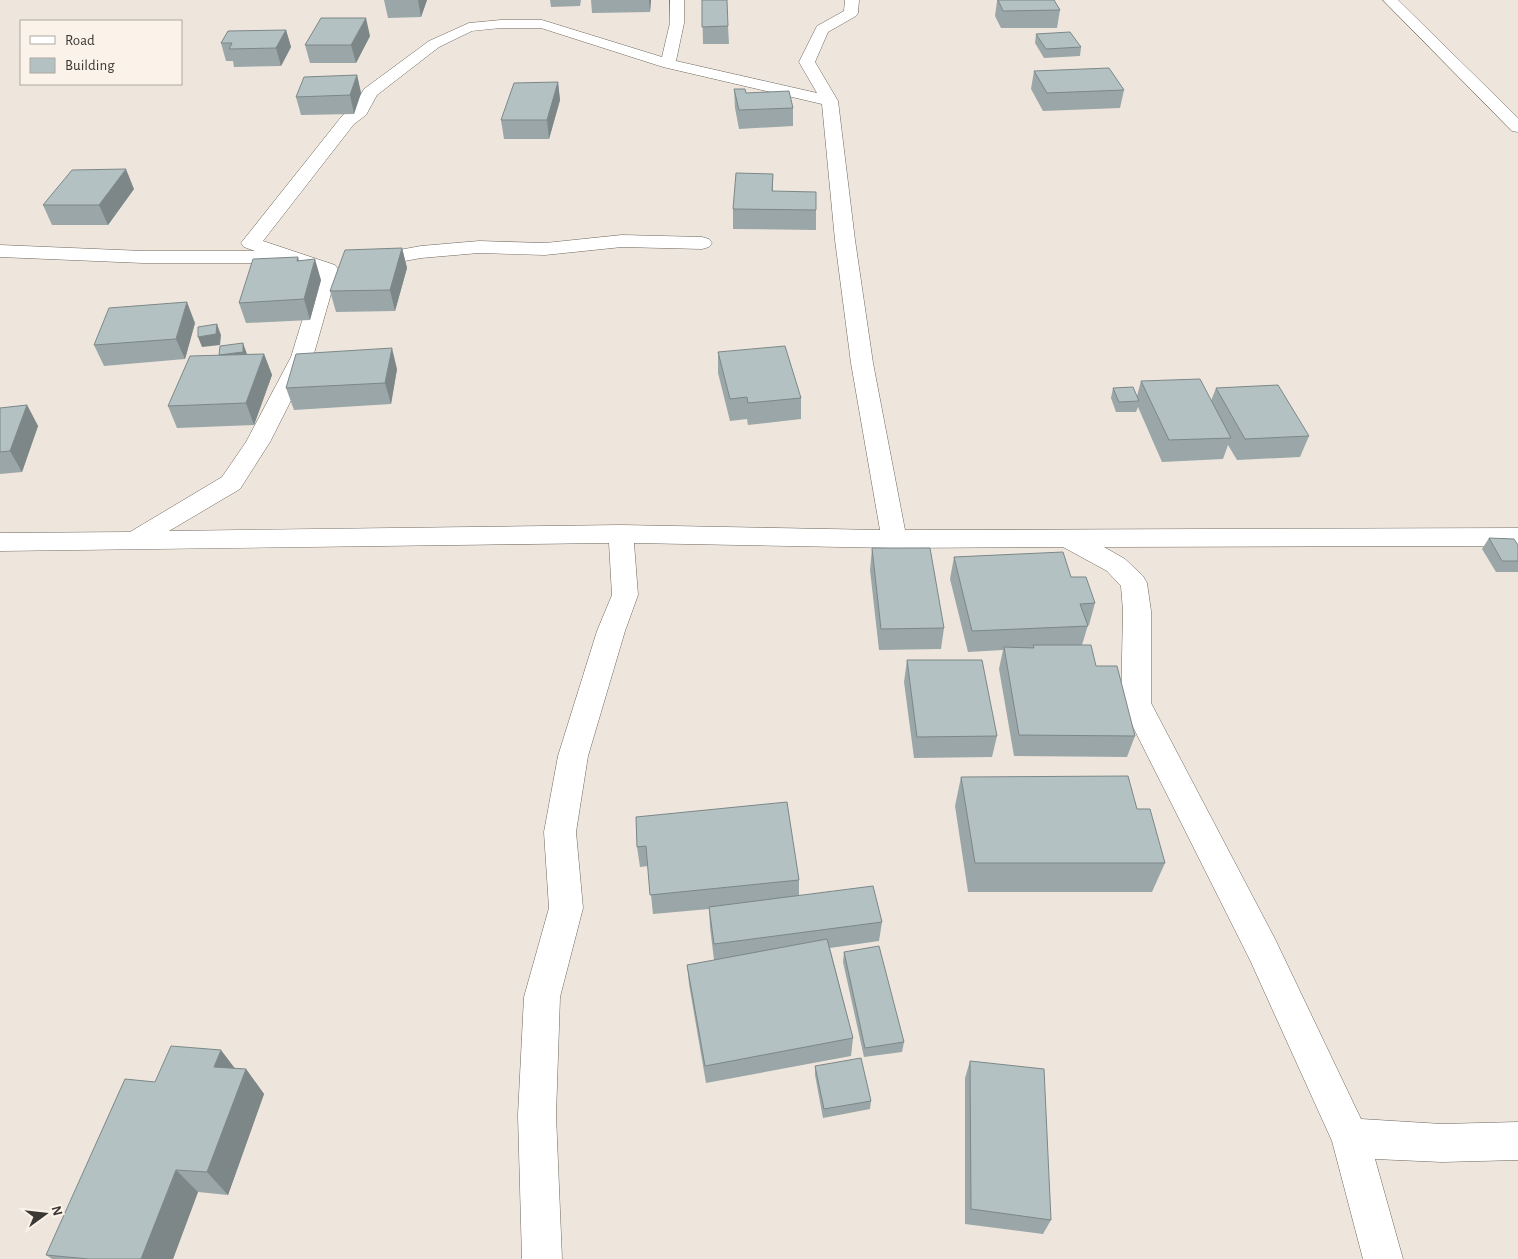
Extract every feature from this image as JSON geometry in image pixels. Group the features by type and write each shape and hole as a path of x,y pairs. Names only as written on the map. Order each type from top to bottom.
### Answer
{"street":[{"path":"668,64 678,23 677,0"},
{"path":"852,0 851,13 822,29 807,62 830,101 845,240 862,363 894,539"},
{"path":"1390,0 1518,127"},
{"path":"702,243 622,241 545,250 479,247 421,252 328,269 251,243 348,120 360,111 370,92 434,44 469,27 501,24 542,24 668,64 830,101"},
{"path":"0,251 143,257 289,257"},
{"path":"136,539 231,483 258,442 302,357 328,269"},
{"path":"542,1259 544,1250 537,1115 542,997 566,908 560,832 573,756 610,632 624,595 621,534"},
{"path":"0,542 621,534 894,539 1518,537"},
{"path":"1068,539 1116,565 1134,583 1137,611 1136,703 1263,950 1350,1138 1383,1259"},
{"path":"1350,1138 1442,1143 1518,1141"}],"building":[{"path":"702,0 727,0 728,26 702,27"},
{"path":"998,0 1054,0 1060,10 1003,11"},
{"path":"321,18 366,18 351,45 305,45"},
{"path":"286,30 276,48 229,49 232,43 221,43 228,31"},
{"path":"1070,32 1081,47 1046,49 1036,34"},
{"path":"1109,68 1124,90 1047,93 1034,71"},
{"path":"357,75 350,95 296,97 304,77"},
{"path":"558,82 547,120 501,120 514,83"},
{"path":"734,89 745,89 746,93 789,91 793,108 739,110"},
{"path":"126,169 99,205 43,205 72,170"},
{"path":"736,173 773,174 772,191 816,192 816,210 733,209"},
{"path":"402,248 390,290 330,291 345,250"},
{"path":"298,257 297,261 315,259 304,299 239,303 253,259"},
{"path":"187,302 176,339 94,345 109,308"},
{"path":"217,324 216,334 198,337 198,327"},
{"path":"243,343 243,352 219,355 220,346"},
{"path":"785,346 801,398 748,403 747,397 730,399 718,352"},
{"path":"392,348 385,383 286,388 296,354"},
{"path":"264,354 246,403 168,406 190,356"},
{"path":"1200,379 1231,438 1169,440 1141,381"},
{"path":"1278,385 1309,436 1245,439 1216,388"},
{"path":"1133,387 1139,401 1119,402 1113,388"},
{"path":"27,405 10,451 0,452 0,408"},
{"path":"1489,538 1514,539 1518,545 1518,561 1502,561"},
{"path":"872,548 930,548 944,628 881,629"},
{"path":"1063,552 1071,577 1086,577 1095,603 1080,604 1088,626 972,631 954,557"},
{"path":"1033,645 1091,645 1096,666 1117,666 1135,736 1019,735 1004,647 1034,648"},
{"path":"907,660 982,660 997,736 917,737"},
{"path":"1128,776 1137,809 1150,809 1165,863 975,863 961,777"},
{"path":"787,802 799,880 650,895 646,846 637,847 636,817"},
{"path":"873,886 882,922 714,944 709,907"},
{"path":"827,939 853,1038 705,1066 687,965"},
{"path":"879,946 904,1042 865,1048 844,952"},
{"path":"171,1046 221,1050 214,1067 246,1069 207,1172 176,1170 141,1259 89,1259 46,1255 125,1079 155,1082"},
{"path":"861,1058 871,1101 824,1109 815,1066"},
{"path":"970,1061 1044,1069 1051,1220 971,1209"}]}
